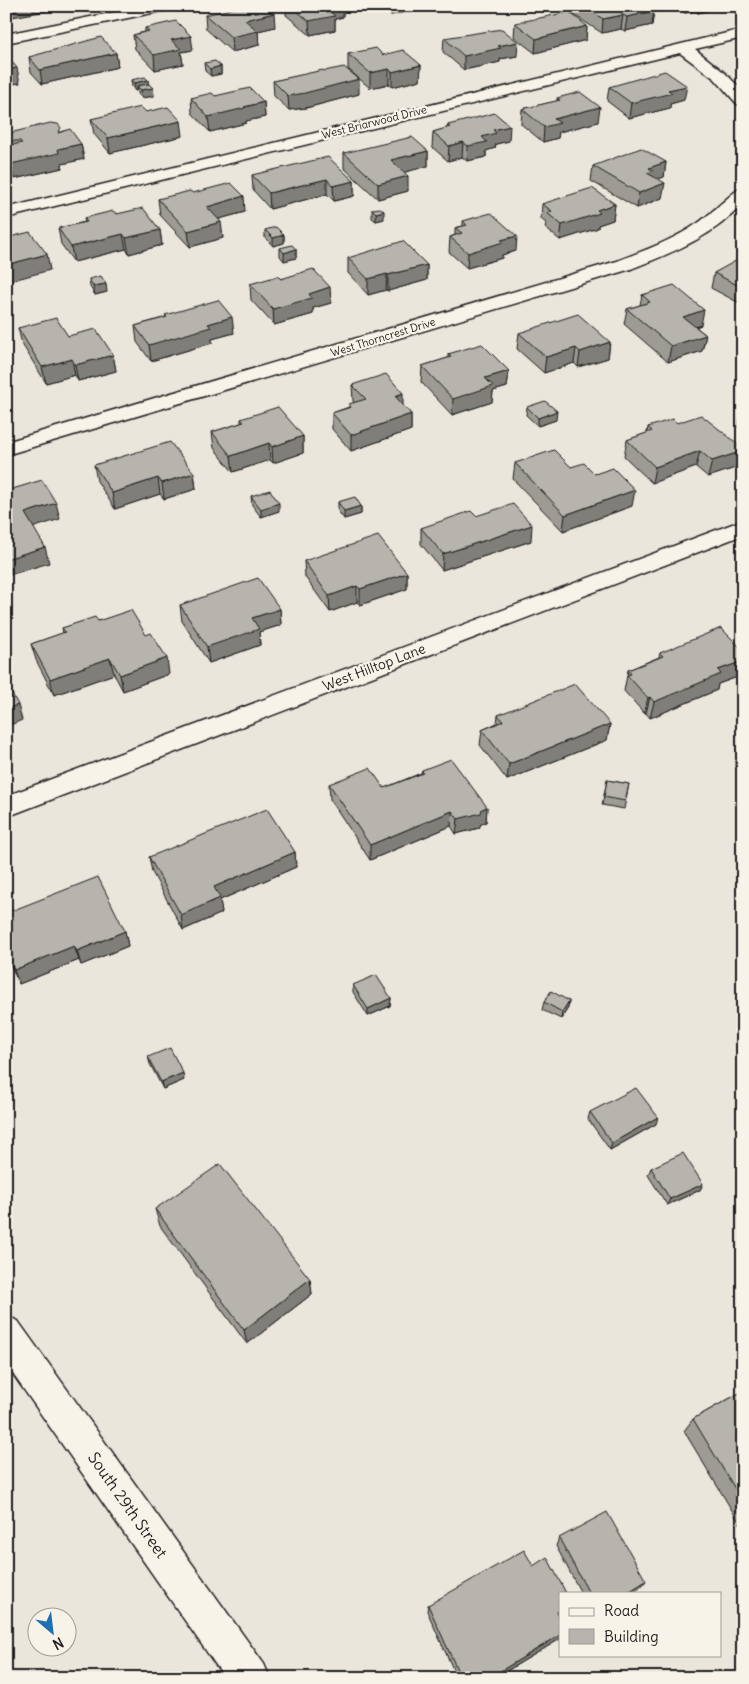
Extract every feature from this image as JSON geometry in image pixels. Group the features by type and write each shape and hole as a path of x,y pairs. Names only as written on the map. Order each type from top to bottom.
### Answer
{"street":[{"path":"6,40 167,6"},
{"name":"West Briarwood Drive","path":"6,213 743,33"},
{"path":"682,47 720,76 743,101"},
{"name":"West Thorncrest Drive","path":"6,449 624,265 674,245 712,223 734,204 743,192"},
{"name":"West Hilltop Lane","path":"6,807 743,527"},
{"name":"South 29th Street","path":"6,1333 250,1678"}],"building":[{"path":"243,6 266,6 274,13 245,20 258,31 231,37 205,15"},
{"path":"291,6 328,6 324,7 335,16 309,21"},
{"path":"584,6 646,6 654,11 627,17 623,15 603,19"},
{"path":"569,12 587,26 536,39 515,23"},
{"path":"176,21 191,36 171,40 181,49 154,55 133,35 149,31 145,28"},
{"path":"502,29 518,42 498,46 501,48 464,56 444,38"},
{"path":"101,37 116,53 40,70 29,57"},
{"path":"376,48 383,55 403,50 421,65 392,72 389,69 370,73 348,54"},
{"path":"6,57 8,57 17,68 6,70"},
{"path":"215,61 221,66 210,69 204,63"},
{"path":"344,67 359,79 288,96 273,81 323,70"},
{"path":"665,71 687,86 668,90 672,93 631,103 609,87"},
{"path":"145,77 148,80 134,83 131,80"},
{"path":"149,84 153,88 141,90 137,86"},
{"path":"250,88 264,102 208,117 191,98 212,93 215,96"},
{"path":"580,92 600,107 554,119 560,123 544,127 522,109 560,100 557,98"},
{"path":"141,107 146,112 168,107 181,121 108,138 91,119"},
{"path":"495,113 510,126 493,130 496,133 482,137 487,142 468,146 463,142 449,146 433,132 450,127 448,125"},
{"path":"50,123 58,124 61,128 58,133 70,129 81,144 58,149 59,153 11,164 6,157 6,146 22,143 20,141 7,141 6,134"},
{"path":"412,137 428,151 391,160 408,176 378,184 344,153"},
{"path":"641,148 666,162 649,168 653,171 647,173 665,183 639,193 593,166"},
{"path":"328,157 354,181 333,186 327,179 269,193 252,175"},
{"path":"231,183 244,196 207,207 221,222 188,231 158,199 190,191 193,193"},
{"path":"592,188 615,204 597,210 600,213 562,225 547,213 552,211 542,204"},
{"path":"143,208 160,230 126,238 123,234 71,247 58,228 87,222 84,218 113,211 117,214"},
{"path":"380,208 384,211 376,213 372,209"},
{"path":"491,213 517,236 468,253 450,237 462,233 455,228 467,225 463,221"},
{"path":"276,227 284,235 273,238 265,230"},
{"path":"30,232 47,254 6,265 6,238"},
{"path":"403,241 427,265 368,279 348,258"},
{"path":"292,245 296,249 284,253 280,248"},
{"path":"741,258 743,259 743,288 714,273"},
{"path":"313,269 330,287 309,294 312,298 273,309 250,284 278,276 281,279"},
{"path":"101,276 106,284 93,286 89,279"},
{"path":"674,285 704,310 683,317 706,335 671,346 627,309 650,302 642,295"},
{"path":"218,300 232,317 208,324 211,327 149,345 135,326 167,317 165,315"},
{"path":"578,314 610,342 580,352 576,348 546,357 519,333"},
{"path":"56,318 68,336 96,329 113,355 75,365 72,359 42,367 18,328"},
{"path":"482,344 509,371 485,378 493,386 453,399 422,366 451,357 448,354"},
{"path":"386,374 403,393 395,396 411,414 351,435 332,413 351,407 349,404 366,399 352,385"},
{"path":"545,401 557,411 538,418 527,407"},
{"path":"278,407 303,436 272,447 269,443 231,456 212,432 244,422 241,419"},
{"path":"701,415 743,448 743,451 712,461 700,451 655,467 627,440 652,431 648,427 673,419 677,423"},
{"path":"170,442 194,473 162,483 158,478 112,493 94,465"},
{"path":"554,450 571,467 584,463 595,474 613,468 635,490 565,515 515,463"},
{"path":"42,480 56,503 25,513 45,547 6,559 6,491"},
{"path":"270,490 279,503 261,509 251,496"},
{"path":"355,497 361,506 344,511 338,502"},
{"path":"513,504 532,525 443,554 421,528 471,511 476,516"},
{"path":"378,536 407,573 360,589 357,586 329,596 304,561"},
{"path":"258,578 280,609 252,618 259,629 207,647 180,605"},
{"path":"131,610 146,635 151,633 167,658 120,675 110,658 50,679 31,644 65,632 62,628 95,617 98,621"},
{"path":"721,628 743,650 743,661 718,670 721,674 654,702 627,675 631,674 628,670 663,656 660,653"},
{"path":"6,682 18,705 6,709"},
{"path":"575,684 610,724 509,764 482,730 503,721 498,715"},
{"path":"451,759 487,807 482,809 481,813 458,819 452,811 370,845 329,784 370,768 384,788 423,773 422,770"},
{"path":"607,780 629,784 625,801 604,797"},
{"path":"267,809 295,852 214,887 220,898 181,915 149,857"},
{"path":"98,877 125,931 77,951 74,946 14,970 6,953 6,913"},
{"path":"376,975 391,998 368,1009 353,985"},
{"path":"551,991 569,1001 562,1012 544,1002"},
{"path":"170,1048 183,1073 161,1082 148,1057"},
{"path":"636,1088 658,1117 612,1143 590,1112"},
{"path":"683,1153 703,1184 670,1199 651,1168"},
{"path":"220,1164 310,1279 244,1330 155,1209"},
{"path":"743,1391 743,1502 693,1419"},
{"path":"607,1512 646,1581 629,1592 588,1592 559,1538"},
{"path":"524,1550 533,1566 547,1557 565,1592 559,1592 559,1611 557,1612 559,1616 559,1636 489,1678 461,1678 428,1605"}]}
